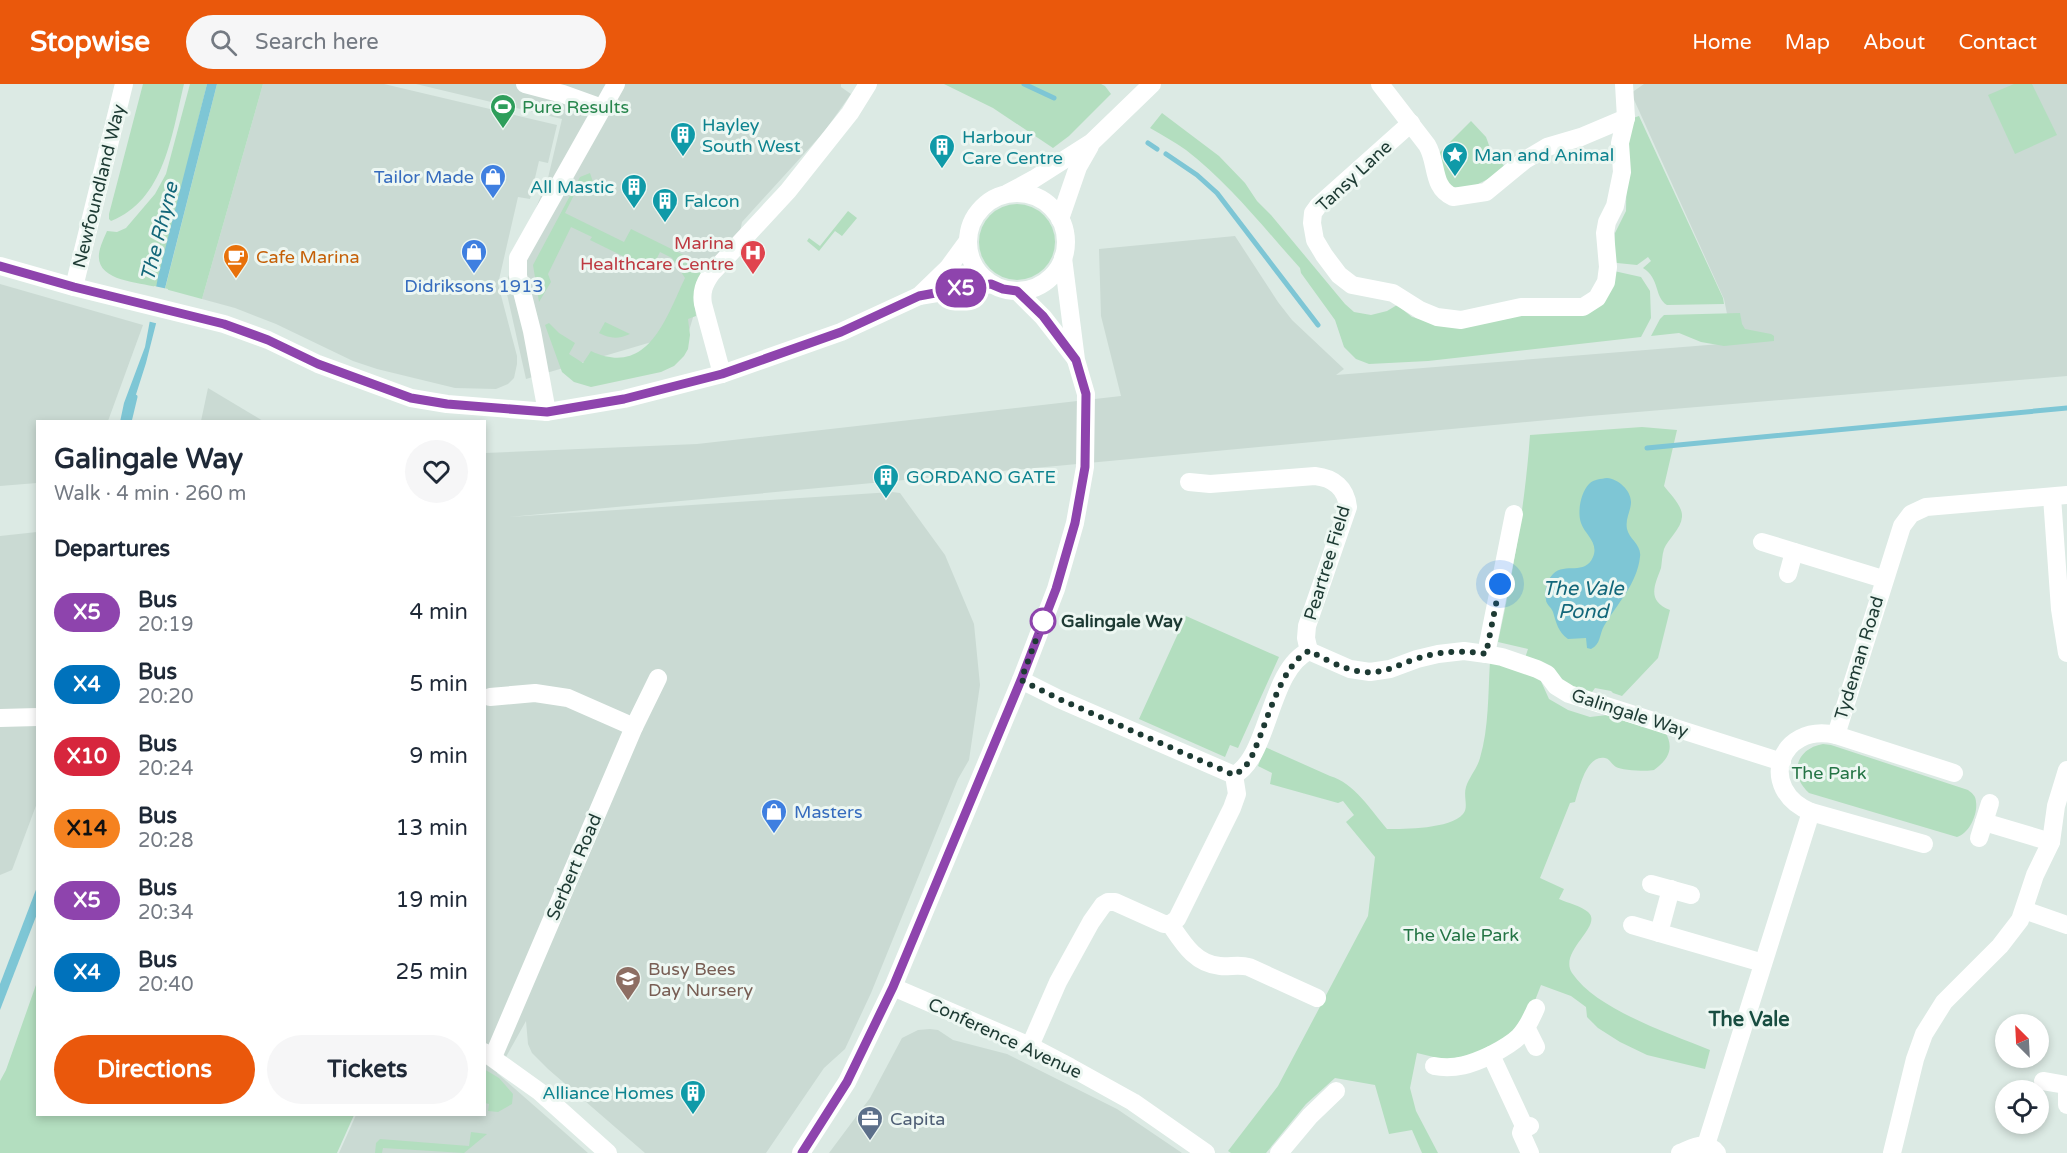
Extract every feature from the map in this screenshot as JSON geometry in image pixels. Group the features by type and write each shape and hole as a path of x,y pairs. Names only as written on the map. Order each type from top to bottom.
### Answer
{"street":[{"name":"Newfoundland Way","path":"74,287 124,84"},
{"path":"525,84 603,108"},
{"path":"547,412 532,331 518,276 518,258 616,84"},
{"path":"722,374 703,304 704,285 711,274 788,191 850,113 868,84"},
{"path":"1008,194 1024,193 1038,198 1051,207 1060,219 1065,232 1066,245 1063,258 1056,271 1045,282 1032,289 1017,291 1003,289 991,284 978,273 970,259 967,242 969,229 975,216 984,205 995,198 1008,194 1034,180 1092,142 1152,84"},
{"path":"1380,84 1431,151 1440,189 1452,197 1486,192 1541,150 1581,137 1626,118"},
{"name":"Tansy Lane","path":"1411,123 1313,213 1312,229 1315,240 1346,282 1393,293 1420,310 1437,317 1454,320 1521,306 1583,307 1597,298 1606,282 1608,267 1605,233 1621,180 1620,143 1626,118 1624,84"},
{"path":"1060,219 1078,167 1092,142"},
{"path":"919,296 948,268 967,242"},
{"path":"801,1153 847,1082 893,987 1021,680 1056,589 1075,523 1085,467 1086,394 1076,360 1063,258"},
{"path":"0,266 224,324 268,340 318,364 411,398 447,404 547,412 624,399 722,374 841,332 919,296 991,284"},
{"path":"1017,291 1043,316 1076,360"},
{"name":"Peartree Field","path":"1189,482 1210,484 1315,476 1329,479 1343,489 1348,507 1307,626 1306,638 1309,651"},
{"path":"2060,496 2060,609 2067,653"},
{"name":"Tydeman Road","path":"1782,762 1787,749 1799,738 1815,732 1836,735 1883,579 1902,526 1908,517 1918,510 1929,507 2060,496"},
{"path":"1486,654 1514,514"},
{"path":"1762,542 1883,579"},
{"path":"1788,574 1794,552"},
{"path":"1234,775 1242,770 1252,756 1286,673 1300,655 1309,651"},
{"name":"Galingale Way","path":"1309,651 1350,669 1370,672 1390,669 1438,654 1464,651 1502,657 1547,674 1556,686 1569,694 1782,762"},
{"name":"Serbert Road","path":"489,1054 634,727 658,678"},
{"path":"1021,680 1059,699 1234,775"},
{"path":"490,697 535,693 567,698 634,727"},
{"path":"0,718 36,717"},
{"path":"1836,735 1953,773"},
{"path":"1782,762 1780,780 1782,788 1791,800 1811,812 1924,844"},
{"path":"1892,1153 1918,1051 1930,1022 1953,993 2017,926 2035,875 2051,842 2056,806 2067,770"},
{"path":"1030,1046 1058,982 1103,905 1115,902 1162,923 1170,924 1177,919 1232,808 1237,794 1234,775"},
{"path":"1990,803 1982,830 2051,842"},
{"path":"1680,1153 1699,1145 1711,1149 1762,963 1811,812"},
{"path":"1651,884 1691,895"},
{"path":"1659,933 1671,890"},
{"path":"2024,910 2067,926"},
{"path":"1170,924 1188,949 1201,960 1218,966 1249,967 1317,998"},
{"path":"1632,925 1762,963"},
{"name":"Conference Avenue","path":"893,987 1030,1046 1133,1102 1206,1153"},
{"path":"1434,1066 1456,1067 1491,1055 1511,1043 1527,1029 1536,1008"},
{"path":"1527,1029 1536,1047"},
{"path":"489,1054 540,1092 608,1153"},
{"path":"1491,1055 1528,1127 1521,1133 1530,1153"},
{"path":"2049,1082 2067,1085"},
{"path":"1280,1153 1310,1116 1336,1092"},
{"path":"2067,1094 2067,1105"}],"shaded area":[{"path":"263,84 384,84 557,125 548,163 539,161 530,199 518,197 498,284 517,356 514,378 508,384 496,389 455,388 377,369 353,361 276,324 235,308 202,299"},
{"path":"416,84 841,84 841,87 851,94 824,132 742,222 740,232 692,298 694,314 689,331 526,379 505,285 548,178 562,119"},
{"path":"1644,84 2067,84 2067,376 1590,416 509,517 900,493 945,555 974,624 980,685 969,760 958,779 871,993 845,1049 824,1068 766,1153 645,1153 532,1053 528,1044 526,1021 497,1073 588,1153 339,1153 356,1116 486,1116 486,453 697,444 1121,396 1101,316 1099,249 1235,236 1292,320 1344,369 1336,375 1733,343 1724,299 1631,93"},
{"path":"0,284 143,325 108,420 36,420 36,483 0,486"},
{"path":"208,388 261,420 201,420"},
{"path":"36,532 36,806 12,870 0,875 0,536"},
{"path":"918,1030 938,1030 953,1040 1007,1054 1117,1109 1182,1153 829,1153 870,1098 902,1038"}],"green space":[{"path":"143,84 184,84 170,143 155,181 144,198 129,211 111,221 109,214"},
{"path":"190,84 207,84 157,287 120,279 104,270 100,263 101,245 107,231 117,232 126,228 155,194 166,174"},
{"path":"217,84 263,84 202,299 165,289"},
{"path":"944,84 1101,84 1111,94 1069,136 1053,148 993,108"},
{"path":"2014,84 2032,84 2057,135 2015,154 1988,95"},
{"path":"1162,113 1219,156 1245,183 1257,201 1354,312 1371,315 1387,311 1397,305 1412,317 1450,326 1497,316 1574,313 1614,271 1641,277 1650,291 1651,318 1641,337 1428,361 1369,364 1356,359 1344,347 1335,320 1301,273 1300,268 1259,222 1202,163 1182,147 1150,128"},
{"path":"1639,116 1724,304 1667,305 1660,297 1652,277 1643,268 1651,261 1648,257 1637,265 1614,261 1615,233 1626,211 1627,145 1633,118"},
{"path":"1471,121 1486,137 1490,148 1504,166 1492,177 1470,188 1446,187 1439,153"},
{"path":"590,173 593,182 591,185 581,181 565,213 624,242 631,229 706,266 694,295 696,316 688,319 690,335 688,349 684,356 674,366 661,372 591,387 574,382 562,372 545,325 549,323 559,333 575,343 569,354 583,363 591,351 611,357 627,357 641,350 652,340 662,326 685,278 672,258 660,252 651,270 590,240 592,237 571,227 548,274 551,282 539,302 533,265 580,177"},
{"path":"1017,204 1032,207 1044,215 1052,227 1055,242 1052,257 1044,269 1032,277 1017,280 1002,277 990,269 982,257 979,242 982,227 990,215 1002,207"},
{"path":"848,211 857,218 842,236 835,231 819,251 807,241 809,238 820,246"},
{"path":"1740,313 1745,329 1771,334 1774,336 1774,341 1724,346 1701,342 1679,333 1651,336 1664,315"},
{"path":"605,322 630,334 614,338 603,335 599,333"},
{"path":"1642,427 1677,430 1664,486 1678,504 1682,517 1664,549 1654,592 1658,602 1670,610 1658,658 1622,696 1595,688 1590,695 1525,658 1528,649 1498,642 1518,539 1530,435"},
{"path":"1186,616 1279,657 1238,748 1230,745 1225,757 1139,719"},
{"name":"The Vale Park","path":"1490,661 1540,679 1549,699 1568,710 1590,717 1607,715 1665,732 1670,748 1666,758 1654,770 1619,768 1605,758 1598,758 1588,767 1575,802 1570,803 1540,878 1564,889 1559,899 1585,910 1591,918 1586,932 1571,956 1569,965 1572,973 1583,986 1598,998 1635,1019 1710,1050 1705,1069 1647,1055 1620,1042 1598,1028 1587,1017 1586,1007 1571,996 1541,985 1527,1021 1486,1052 1446,1060 1417,1053 1410,1088 1416,1111 1438,1153 1422,1153 1412,1130 1389,1134 1375,1085 1335,1078 1306,1104 1266,1153 1231,1153 1228,1151 1278,1086 1368,916 1375,857 1346,822 1354,815 1343,801 1338,803 1270,784 1272,773 1258,766 1265,747 1347,785 1362,798 1387,829 1427,827 1448,823 1457,819 1465,811 1466,787 1477,766 1483,747 1487,723"},
{"name":"The Park","path":"1823,744 1968,790 1976,800 1976,812 1972,823 1965,832 1957,837 1809,793 1799,778 1798,764 1806,751"},
{"path":"36,985 36,1116 354,1116 337,1153 0,1153 0,1081"},
{"path":"486,1070 499,1078 513,1094 512,1104 498,1112 488,1111 489,1104 486,1103"},
{"path":"471,1132 487,1134 464,1153 383,1148 382,1153 375,1153 376,1143 380,1139 469,1146"}],"water":[{"path":"207,84 217,84 146,363 132,407 132,420 120,420 124,403 145,347 158,277"},
{"name":"The Vale Pond","path":"1607,478 1619,483 1629,493 1631,502 1627,529 1639,549 1640,557 1631,585 1604,626 1597,645 1591,649 1587,648 1586,638 1568,639 1562,633 1546,601 1545,593 1553,574 1563,569 1585,566 1593,557 1593,543 1580,518 1580,502 1589,484 1595,480"},
{"path":"36,890 36,917 0,1010 0,984"}],"pier":[{"path":"154,286 168,289 159,324 147,321"}],"waterway":[{"path":"1024,84 1054,98"},
{"path":"1148,143 1157,149"},
{"path":"1166,154 1197,175 1217,193 1318,325"},
{"name":"The Rhyne","path":"129,420 135,397"},
{"path":"1647,448 2067,408"}],"bus line":[{"name":"X5","path":"0,266 224,324 268,340 318,364 411,398 447,404 547,412 624,399 722,374 841,332 919,296 991,284 1017,291 1043,316 1076,360 1086,394 1085,467 1075,523 1056,589 1021,680 893,987 847,1082 802,1153"}],"place":[{"name":"Pure Results","path":"503,130"},
{"name":"Hayley South West","path":"683,158"},
{"name":"Harbour Care Centre","path":"942,170"},
{"name":"Man and Animal","path":"1455,178"},
{"name":"Tailor Made","path":"493,200"},
{"name":"All Mastic","path":"634,210"},
{"name":"Falcon","path":"665,224"},
{"name":"Didriksons 1913","path":"474,275"},
{"name":"Marina Healthcare Centre","path":"753,276"},
{"name":"Cafe Marina","path":"236,280"},
{"name":"GORDANO GATE","path":"886,500"},
{"name":"Galingale Way","path":"1043,621"},
{"name":"Masters","path":"774,835"},
{"name":"Busy Bees Day Nursery","path":"628,1002"},
{"name":"Alliance Homes","path":"693,1116"},
{"name":"Capita","path":"870,1142"}],"district":[{"name":"The Vale","path":"1749,1020"}],"route":[{"path":"1043,621 1021,680 1059,699 1234,775 1249,762 1286,673 1302,654 1309,651 1356,671 1374,672 1390,669 1416,659 1454,651 1486,654 1500,584"}]}
